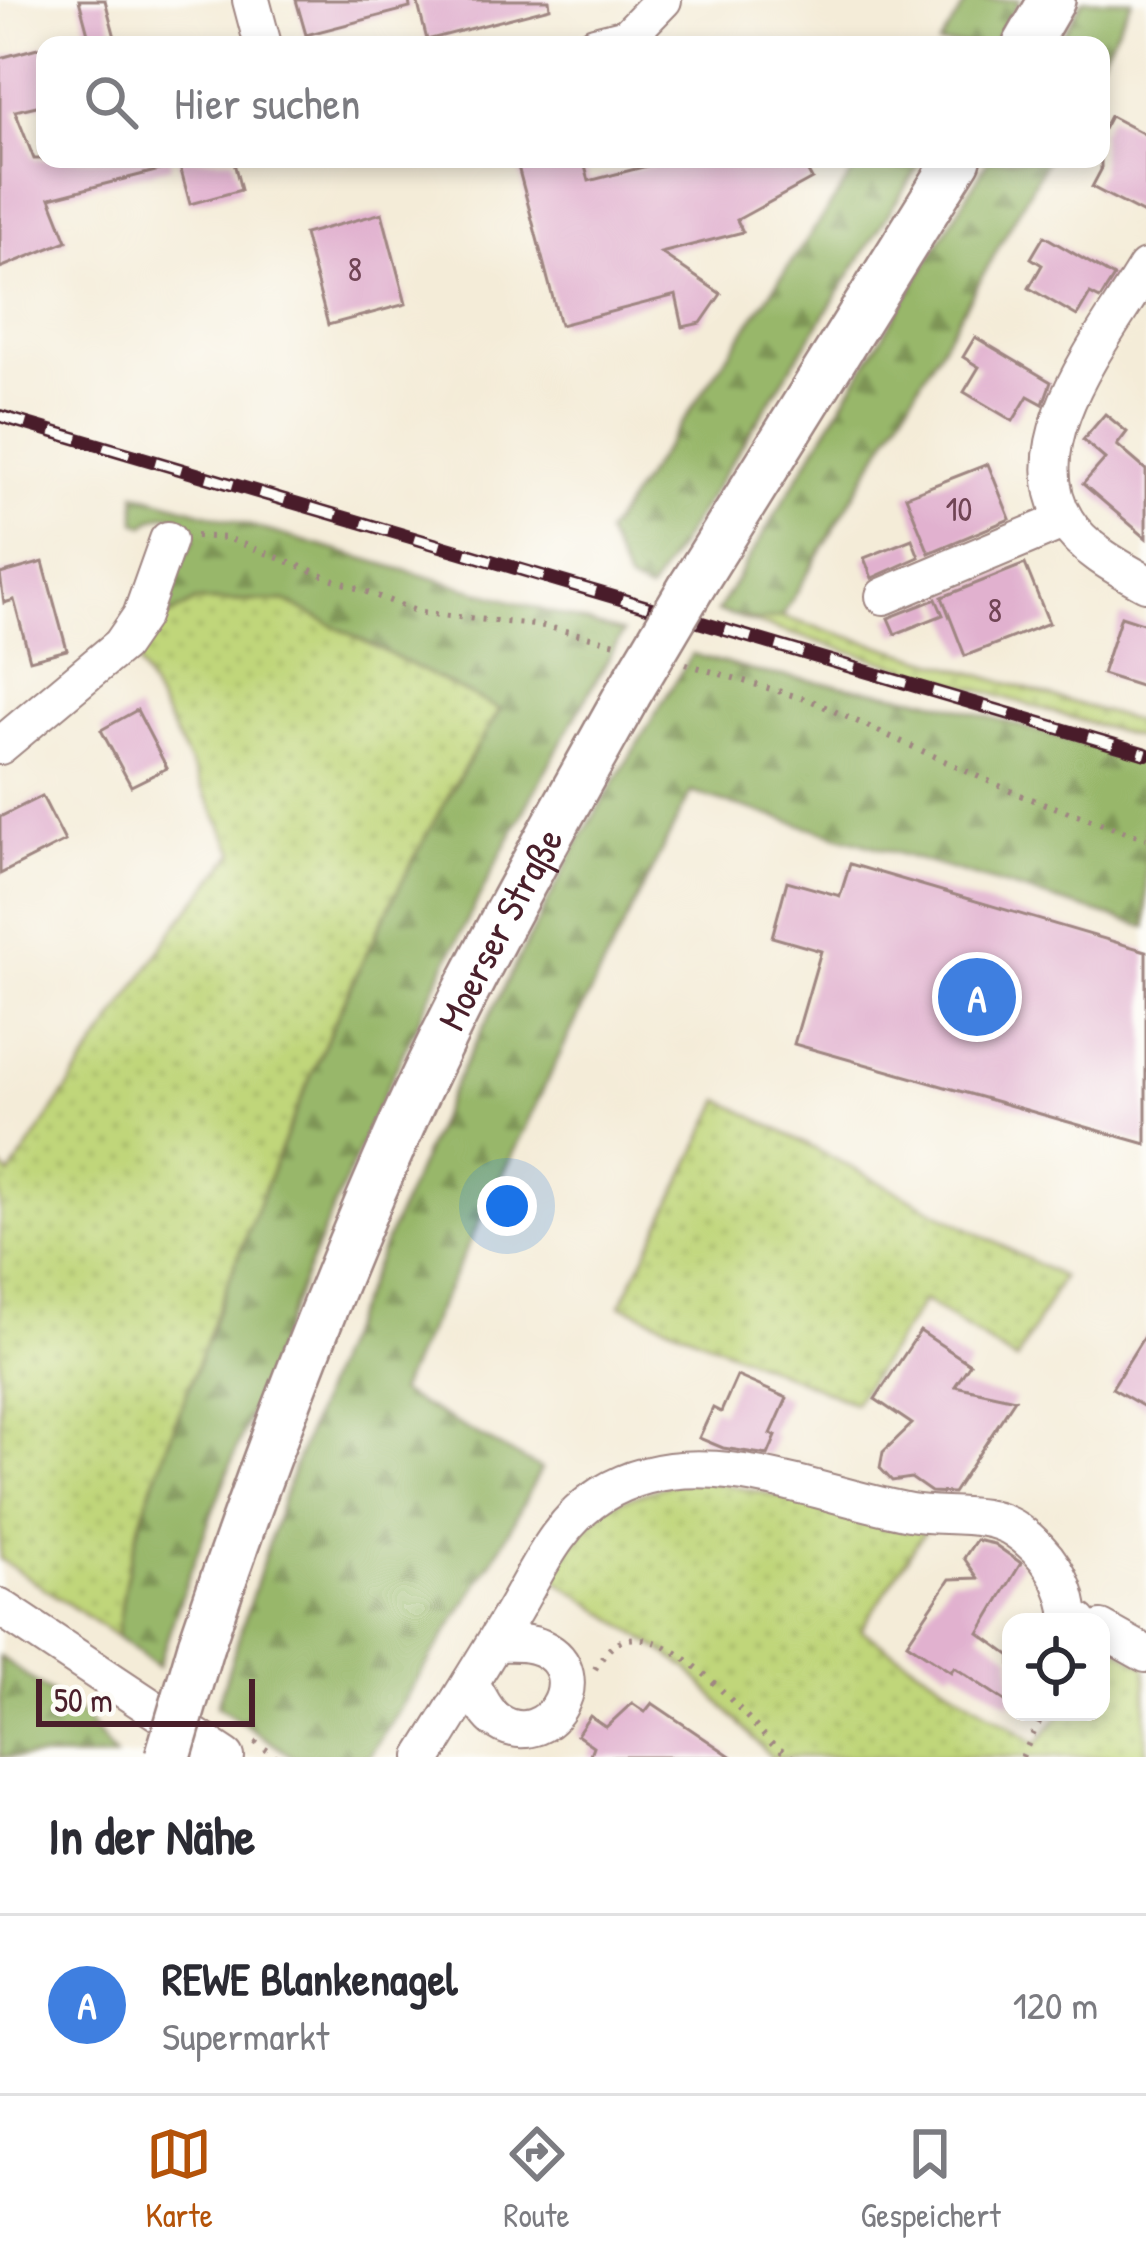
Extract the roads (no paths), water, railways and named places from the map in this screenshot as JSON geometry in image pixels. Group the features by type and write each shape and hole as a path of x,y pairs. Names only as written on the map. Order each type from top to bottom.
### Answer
{"main road":[{"path":"1031,36 1052,0"},
{"name":"Moerser Straße","path":"168,1757 286,1400 406,1116 478,969 628,694 952,168"}],"street":[{"path":"251,0 260,36"},
{"path":"628,36 663,0"},
{"path":"1145,271 1059,414 1049,455 1053,488 1065,520 1098,553 1146,583"},
{"path":"884,596 1065,520"},
{"path":"0,746 121,645 141,616 168,539"},
{"path":"424,1757 551,1546 583,1507 630,1480 688,1468 754,1476 910,1512 1000,1522 1025,1538 1057,1572 1069,1613"},
{"path":"0,1607 226,1757"},
{"path":"1110,1634 1146,1654"},
{"path":"470,1683 491,1717 515,1729 543,1725 562,1703 565,1676 551,1653 526,1643 495,1642"}],"railway":[{"path":"0,416 1146,754"}],"place":[{"name":"REWE Blankenagel","path":"977,997"}]}
